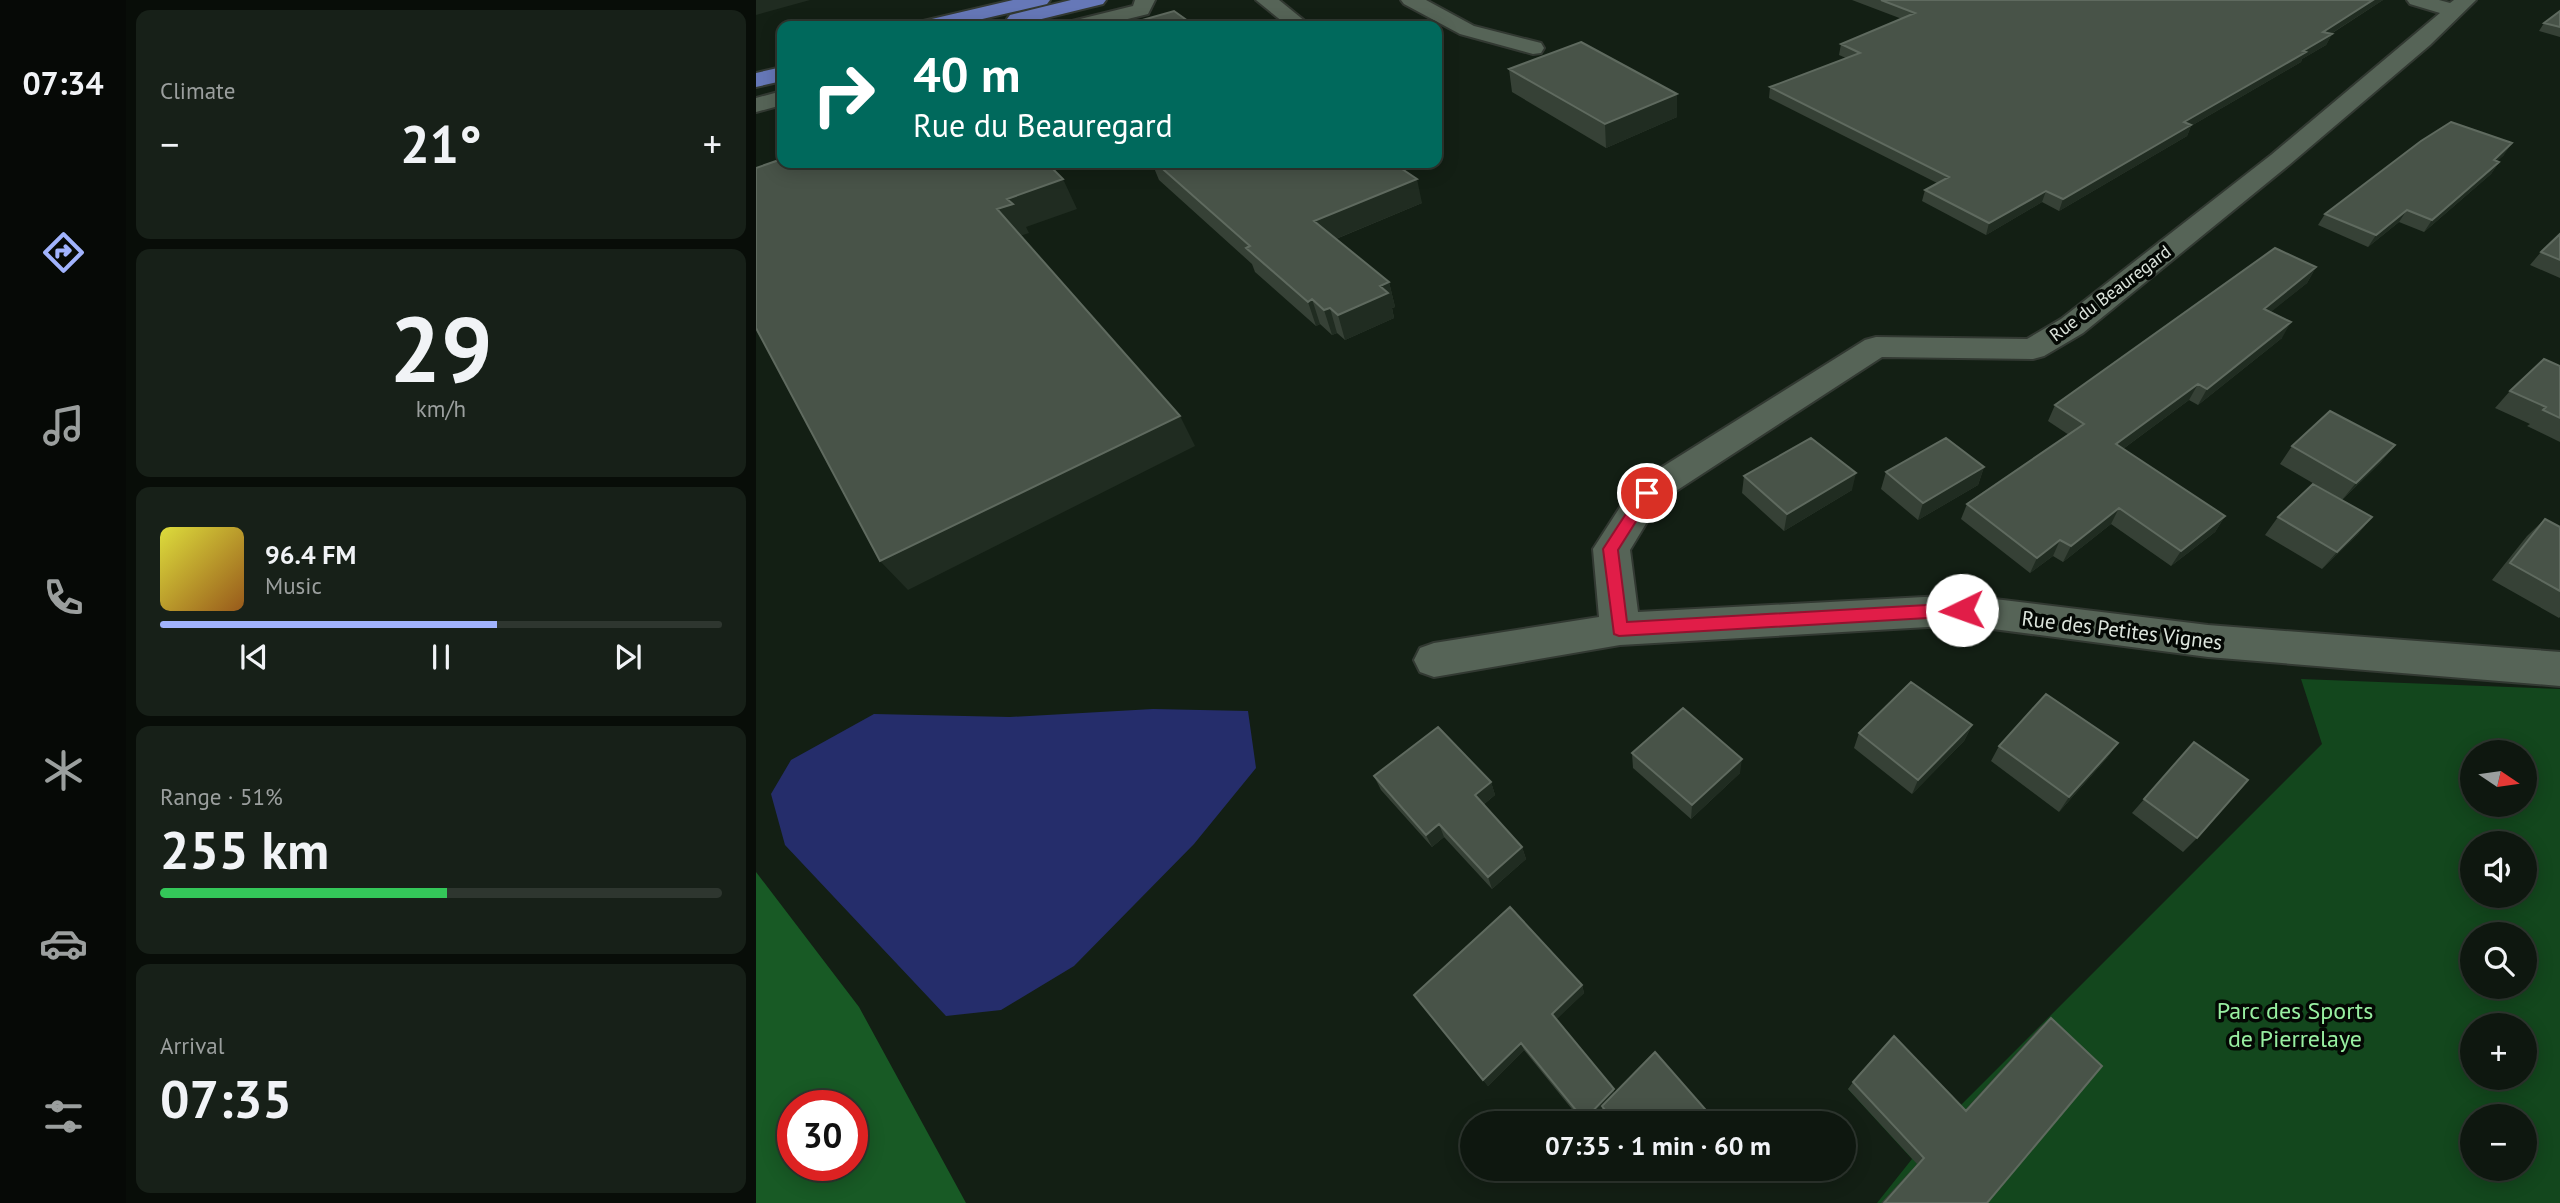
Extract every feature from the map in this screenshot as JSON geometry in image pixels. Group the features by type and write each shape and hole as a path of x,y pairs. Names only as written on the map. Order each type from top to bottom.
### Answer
{"main road":[{"path":"948,21 1040,0"},
{"path":"1006,21 1096,0"},
{"path":"756,65 777,60"},
{"path":"756,80 777,75"}],"street":[{"path":"1096,21 1141,10 1145,0"},
{"path":"1266,0 1294,21"},
{"path":"1411,0 1466,30 1533,48"},
{"path":"2417,0 2460,5"},
{"name":"Rue du Beauregard","path":"1619,629 1611,549 1647,493 1876,347 2033,349 2072,326 2280,160 2460,5"},
{"path":"756,104 777,99"},
{"name":"Rue des Petites Vignes","path":"1434,660 1619,629 1962,610 2208,642 2560,668"}],"green space":[{"name":"Parc des Sports de Pierrelaye","path":"2301,679 2560,689 2560,1203 1877,1203 1912,1159 1848,1089 1887,1045 1953,1113 2322,744"},
{"path":"756,872 859,1007 966,1203 756,1203"}],"shaded area":[{"path":"1153,709 1248,711 1256,768 1194,844 1074,966 1001,1010 946,1016 785,845 771,794 791,760 874,714 1010,717"}],"building":[{"path":"1881,0 2373,0 2323,32 2332,34 2303,51 2306,52 2184,122 2191,125 2063,199 2046,191 1989,223 1925,190 1949,177 1770,87 1860,53 1841,44 1915,13"},
{"path":"1174,11 1188,21 1139,21"},
{"path":"2560,11 2560,27 2544,23"},
{"path":"1581,42 1677,94 1605,124 1509,69"},
{"path":"2451,122 2512,143 2494,160 2499,162 2432,220 2407,210 2376,235 2325,214 2421,141"},
{"path":"777,161 777,168 1052,168 1063,179 1007,199 1013,204 997,209 1180,416 880,561 756,328 756,168"},
{"path":"1162,168 1400,168 1417,179 1314,221 1389,282 1380,286 1388,293 1338,315 1330,308 1324,310 1312,299 1308,302 1246,248 1250,246"},
{"path":"2560,234 2560,260 2541,252"},
{"path":"2275,248 2316,267 2264,309 2291,322 2207,389 2198,384 2116,444 2225,516 2181,551 2119,508 2071,546 2060,540 2037,558 1967,504 2084,424 2055,405"},
{"path":"2544,359 2560,366 2560,418 2543,410 2546,407 2510,391"},
{"path":"2330,411 2395,445 2356,483 2292,446"},
{"path":"1811,438 1856,473 1787,514 1744,476"},
{"path":"1946,438 1984,467 1923,503 1886,472"},
{"path":"2313,484 2372,517 2337,552 2278,517"},
{"path":"2545,519 2560,527 2560,591 2510,563"},
{"path":"1911,682 1972,725 1918,780 1859,733"},
{"path":"2046,694 2118,743 2069,797 1999,746"},
{"path":"1683,708 1742,759 1692,805 1632,753"},
{"path":"1438,727 1491,782 1475,795 1522,847 1488,877 1439,824 1426,835 1374,776"},
{"path":"2194,742 2248,780 2197,838 2144,799"},
{"path":"1510,907 1582,985 1552,1014 1614,1089 1593,1111 1577,1111 1521,1043 1483,1080 1414,995"},
{"path":"2051,1018 2102,1066 1987,1203 1884,1203 1924,1158 1853,1082 1894,1036 1966,1111"},
{"path":"1655,1052 1705,1109 1606,1111 1602,1106"}],"route":[{"path":"1647,493 1611,549 1619,629 1962,610"}]}
